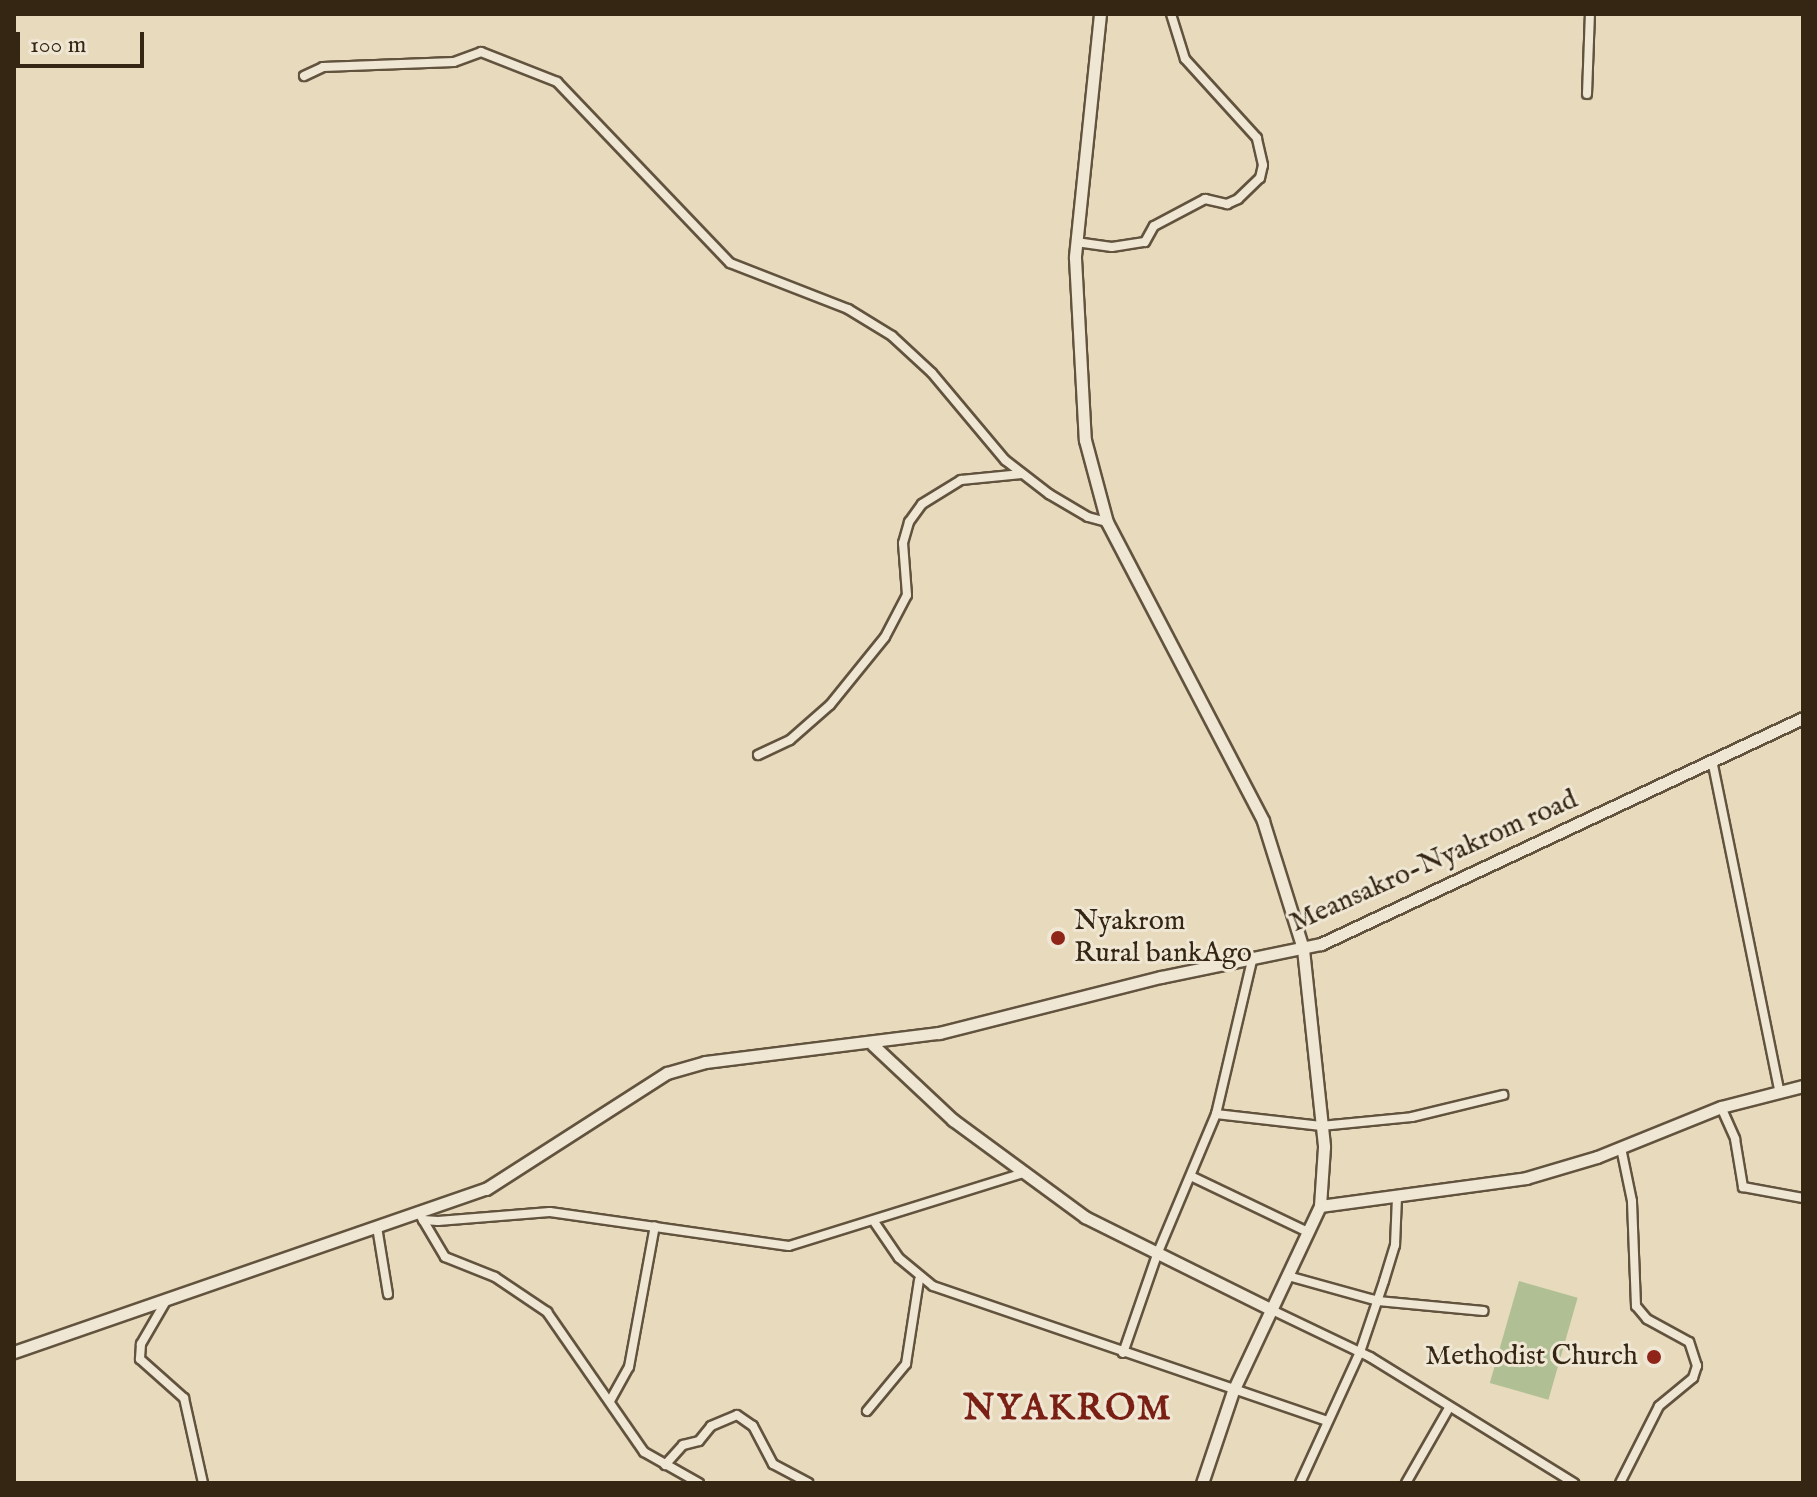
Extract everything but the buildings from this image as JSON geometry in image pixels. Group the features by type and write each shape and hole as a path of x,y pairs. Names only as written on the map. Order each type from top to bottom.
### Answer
{"street":[{"path":"1100,14 1076,242 1085,440 1107,522 1263,821 1303,949 1321,1126 1320,1206 1233,1391 1202,1483"},
{"path":"1076,242 1112,247 1145,242 1154,226 1205,199 1227,204 1249,194 1260,178 1263,165 1257,138 1185,59 1171,14"},
{"path":"1587,94 1590,14"},
{"path":"304,76 323,67 454,62 481,52 557,82 730,263 848,309 892,336 1023,474 1088,517 1107,522"},
{"path":"758,755 790,740 830,705 885,637 907,595 903,543 909,522 922,504 961,480 1023,474"},
{"name":"Meansakro-Nyakrom road","path":"14,1352 349,1236 421,1216 508,1177 667,1073 738,1057 873,1045 1303,949 1412,903 1803,718"},
{"path":"1712,760 1779,1089"},
{"path":"1123,1353 1158,1252 1193,1177 1216,1114 1252,960"},
{"path":"873,1045 931,1102 1085,1217 1360,1352 1574,1483"},
{"path":"1320,1206 1397,1198 1526,1178 1621,1148 1721,1107 1779,1089 1803,1086"},
{"path":"1216,1114 1321,1126 1412,1117 1503,1095"},
{"path":"1721,1107 1735,1139 1743,1187 1803,1198"},
{"path":"1620,1483 1659,1406 1693,1378 1697,1366 1689,1342 1647,1319 1636,1306 1632,1201 1621,1148"},
{"path":"699,1483 665,1465 636,1443 610,1401 571,1352 547,1312 495,1277 445,1257 421,1216 550,1212 789,1246 875,1223 1026,1172"},
{"path":"1193,1177 1308,1232"},
{"path":"1300,1483 1325,1420 1360,1352 1378,1301 1395,1245 1397,1198"},
{"path":"875,1223 919,1280 1233,1391 1325,1420"},
{"path":"610,1401 629,1367 655,1226"},
{"path":"377,1227 388,1294"},
{"path":"1288,1276 1378,1301 1484,1311"},
{"path":"867,1411 906,1364 919,1280"},
{"path":"166,1301 139,1354 144,1366 184,1398 203,1483"},
{"path":"1406,1483 1449,1408"},
{"path":"665,1465 683,1445 699,1441 711,1426 737,1415 753,1426 773,1464 808,1483"}],"green space":[{"path":"1519,1281 1578,1298 1548,1400 1490,1383"}],"place":[{"name":"Nyakrom Rural bankAgo","path":"1058,938"},
{"name":"Methodist Church","path":"1654,1357"}],"district":[{"name":"NYAKROM","path":"1068,1410"}]}
